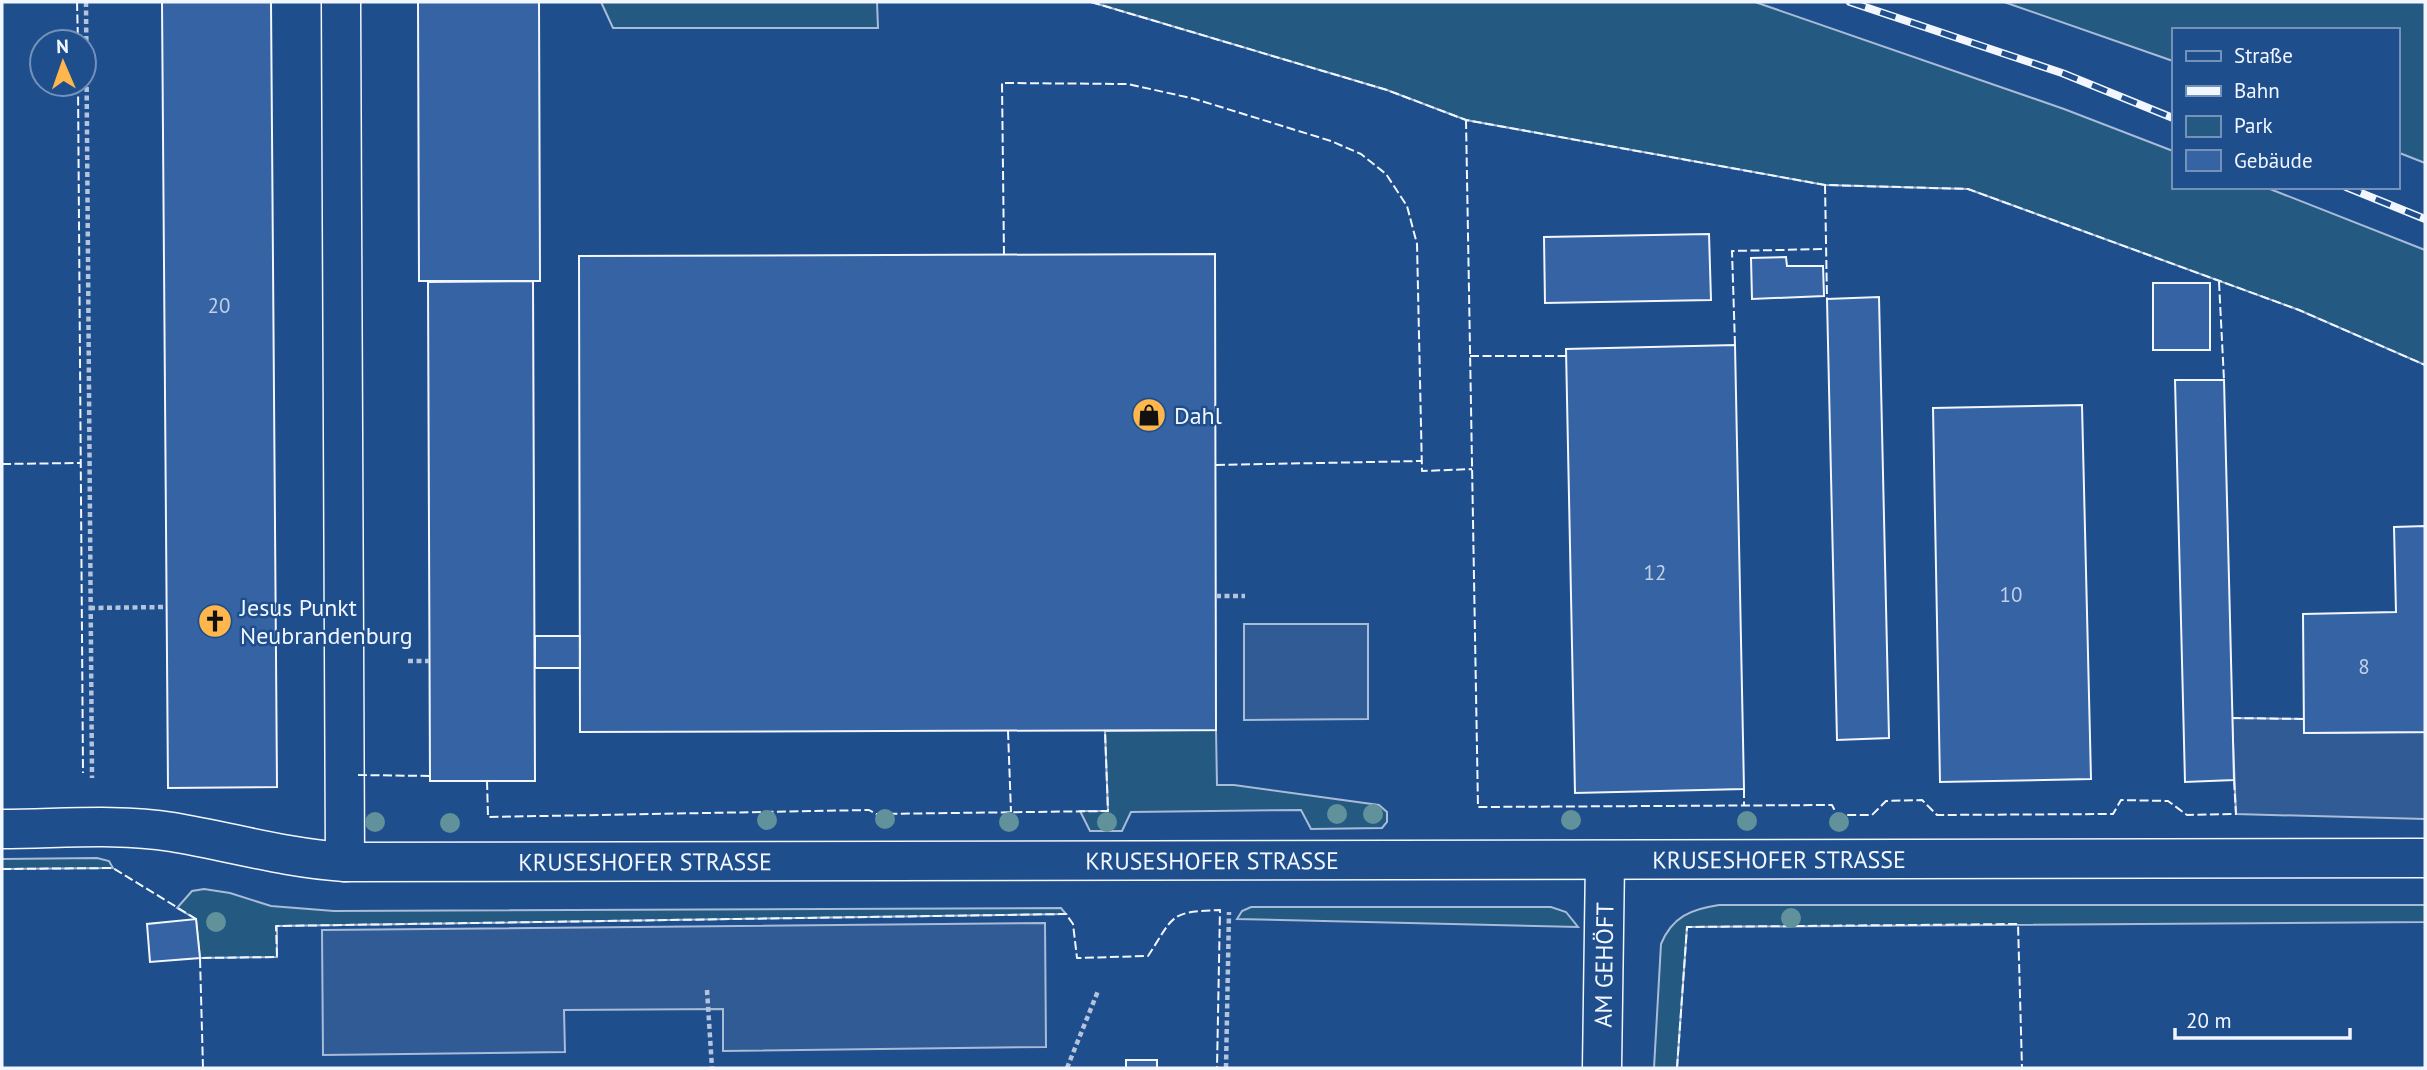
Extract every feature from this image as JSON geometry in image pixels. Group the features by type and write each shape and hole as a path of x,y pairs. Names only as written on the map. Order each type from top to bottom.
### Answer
{"street":[{"path":"341,2 345,862"},
{"name":"KRUSESHOFER STRASSE","path":"2,829 93,828 173,832 297,859 345,862 2425,858"},
{"name":"AM GEHÖFT","path":"1602,1068 1605,861"}],"path":[{"path":"86,2 93,828"},
{"path":"1216,596 1245,596"},
{"path":"90,608 166,607"},
{"path":"408,661 429,661"},
{"path":"1226,1068 1229,862"},
{"path":"707,990 712,1068"},
{"path":"1067,1068 1098,991"}],"green space":[{"path":"601,2 877,2 878,28 613,28"},
{"path":"1091,2 1755,2 2064,109 2172,151 2172,189 2270,189 2425,250 2425,365 2299,310 1968,189 1825,185 1466,120 1387,90"},
{"path":"2004,2 2425,2 2425,163 2399,153 2399,28 2172,28 2172,61"},
{"path":"1216,730 1217,785 1379,805 1387,812 1387,822 1382,828 1311,829 1301,810 1131,812 1122,831 1090,831 1080,811 1108,811 1105,731"},
{"path":"97,858 109,861 113,868 2,869 2,859"},
{"path":"204,889 230,893 271,906 334,911 1061,908 1066,914 277,926 277,957 200,958 196,919 177,908 192,891"},
{"path":"1719,905 2425,905 2425,922 1687,927 1677,1068 1654,1068 1661,944 1671,927 1684,916"},
{"path":"1251,907 1551,907 1566,912 1578,927 1237,919 1242,911"}],"shaded area":[{"path":"1244,624 1368,624 1368,719 1244,720"},
{"path":"2232,718 2304,719 2305,733 2425,732 2425,819 2236,814"},
{"path":"1045,923 1046,1047 723,1051 723,1009 564,1010 565,1052 323,1055 322,930"}],"building":[{"path":"162,2 271,2 277,787 168,788"},
{"path":"418,2 539,2 540,281 419,281"},
{"path":"1709,234 1711,300 1545,303 1544,237"},
{"path":"1215,254 1216,730 580,732 579,256"},
{"path":"1786,257 1787,266 1823,266 1824,296 1752,299 1751,258"},
{"path":"533,281 535,781 430,781 428,282"},
{"path":"2153,283 2210,283 2210,350 2153,350"},
{"path":"1879,297 1889,738 1837,740 1827,299"},
{"path":"1735,345 1744,789 1575,793 1566,349"},
{"path":"2175,380 2224,380 2234,780 2185,782"},
{"path":"2082,405 2091,779 1940,782 1933,408"},
{"path":"2425,526 2425,732 2304,733 2303,614 2396,612 2394,527"},
{"path":"535,636 580,636 580,668 535,668"},
{"path":"196,919 200,958 150,962 147,924"},
{"path":"1126,1060 1157,1060 1157,1068 1126,1068"}],"railway":[{"path":"1850,2 2062,73 2172,118"},
{"path":"2351,189 2425,219"}],"fence":[{"path":"77,2 78,28"},
{"path":"1091,2 1387,90 1466,120 1825,185 1968,189 2299,310 2425,365"},
{"path":"1004,255 1002,83 1128,84 1195,99 1331,141 1361,154 1386,174 1407,206 1417,244 1422,471 1472,469"},
{"path":"78,98 83,773"},
{"path":"1466,120 1478,807 1832,805 1837,815 1872,815 1886,801 1922,800 1937,815 2113,814 2121,800 2168,801 2187,815 2236,814 2234,780"},
{"path":"1825,185 1827,299"},
{"path":"1735,345 1732,251 1826,249"},
{"path":"2219,282 2224,380"},
{"path":"1470,356 1566,356"},
{"path":"1216,465 1422,461"},
{"path":"2,464 81,463"},
{"path":"2232,718 2304,719"},
{"path":"1008,731 1011,812"},
{"path":"487,781 488,817 869,810 876,814 1108,811 1105,731"},
{"path":"358,775 430,776"},
{"path":"1744,789 1744,805"},
{"path":"2,869 113,868 196,919"},
{"path":"203,1068 200,958 277,957 276,926 1066,914 1073,924 1077,958 1148,956 1175,918 1191,912 1220,910 1217,1068"},
{"path":"1677,1068 1687,927 2018,924 2022,1068"}],"place":[{"name":"Dahl","path":"1149,415"},
{"name":"Jesus Punkt Neubrandenburg","path":"215,621"}]}
